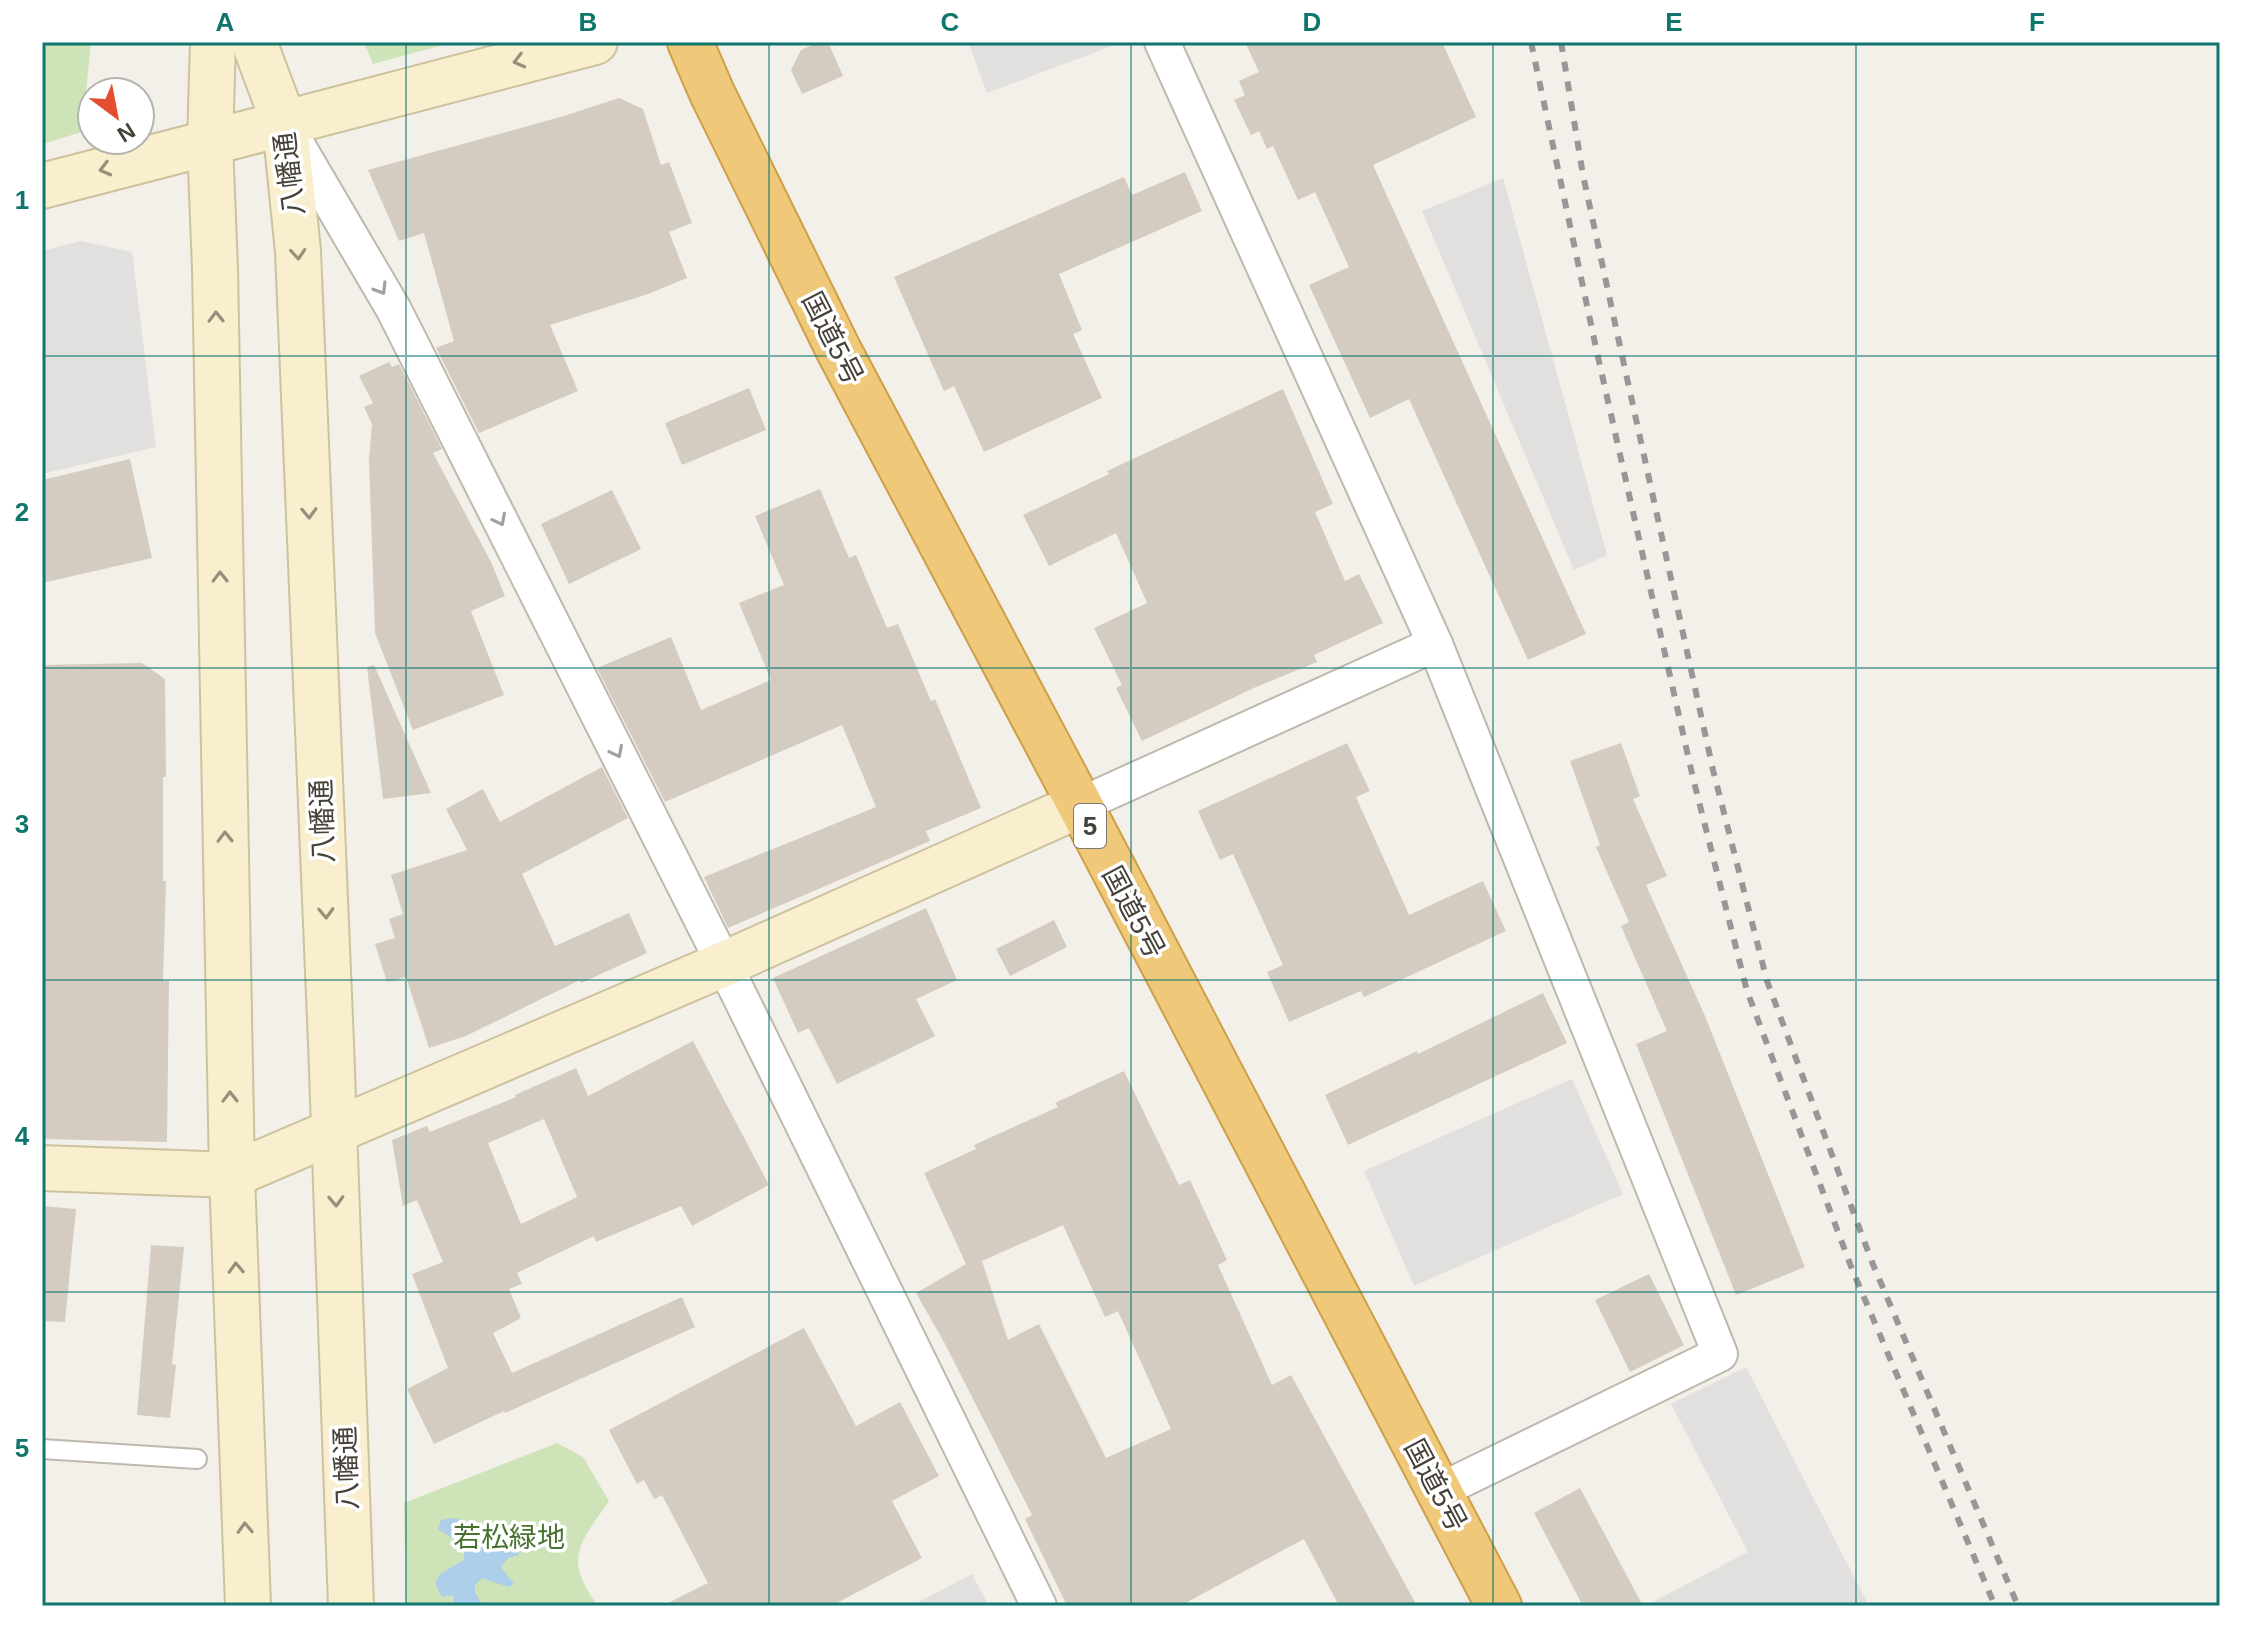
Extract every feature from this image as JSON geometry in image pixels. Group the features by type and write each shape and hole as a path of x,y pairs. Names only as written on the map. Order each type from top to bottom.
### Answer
{"highway":[{"name":"国道5号","path":"690,42 839,351 1439,1491 1484,1599"}],"street":[{"path":"213,42 210,142 232,1175 248,1606"},
{"name":"八幡通","path":"254,42 285,125 299,266 351,1606"},
{"path":"42,186 595,42"},
{"path":"1162,42 1435,644 1720,1354 1439,1491"},
{"path":"285,125 394,310 724,964 1039,1606"},
{"path":"42,1168 232,1175 724,964 1435,644"}],"lane":[{"path":"42,1449 197,1459"}],"green space":[{"path":"42,42 91,42 88,76 76,76 76,134 42,144"},
{"path":"364,42 454,42 373,64"},
{"name":"若松緑地","path":"557,1443 583,1457 609,1501 579,1552 581,1576 598,1606 406,1606 404,1503"}],"shaded area":[{"path":"968,42 1120,42 1120,43 987,93"},
{"path":"1503,178 1607,555 1574,570 1422,211"},
{"path":"81,241 132,252 156,447 42,474 42,251"},
{"path":"1572,1079 1623,1194 1414,1286 1364,1171"},
{"path":"1746,1367 1869,1606 1645,1606 1748,1552 1671,1404"},
{"path":"972,1574 989,1606 911,1606"}],"water":[{"path":"453,1518 469,1522 490,1541 506,1539 517,1545 519,1555 508,1558 501,1567 514,1584 508,1587 482,1578 475,1585 475,1592 482,1604 480,1606 455,1606 453,1595 442,1597 435,1583 440,1574 464,1560 464,1551 455,1540 438,1529 441,1520"}],"building":[{"path":"819,42 828,42 843,76 802,94 791,70 801,50"},
{"path":"1245,42 1442,42 1476,117 1373,165 1586,634 1528,660 1409,399 1370,418 1309,285 1349,267 1315,192 1298,200 1273,146 1267,149 1259,131 1251,135 1234,100 1245,95 1239,81 1259,72"},
{"path":"619,98 643,109 661,165 669,162 692,223 669,232 687,278 648,294 550,325 578,391 479,433 436,348 454,341 424,233 399,241 368,170"},
{"path":"1185,172 1202,211 1059,274 1082,330 1073,334 1102,398 984,452 954,386 944,391 894,277 1124,177 1132,195"},
{"path":"389,362 392,367 399,364 442,449 433,453 491,562 505,596 471,611 504,695 413,730 375,633 369,460 372,424 364,407 373,403 359,376"},
{"path":"749,388 766,430 682,465 665,423"},
{"path":"1283,389 1333,504 1315,512 1345,581 1359,574 1383,623 1314,655 1317,662 1142,741 1116,688 1122,685 1094,628 1147,603 1116,533 1049,566 1023,515 1109,474 1107,471"},
{"path":"130,459 152,558 42,583 42,480"},
{"path":"820,489 849,558 856,555 887,628 898,624 931,701 935,699 981,808 926,831 930,841 728,928 704,877 876,807 842,725 665,802 597,668 671,637 701,710 771,680 739,603 784,585 755,516"},
{"path":"612,490 641,549 569,584 541,524"},
{"path":"142,663 165,679 163,981 169,981 167,1142 42,1139 42,665"},
{"path":"374,665 431,793 383,799 367,667"},
{"path":"1347,743 1370,791 1356,797 1409,915 1483,881 1506,931 1364,997 1361,991 1289,1022 1267,972 1283,965 1233,854 1220,860 1198,811"},
{"path":"1621,743 1640,796 1633,799 1667,876 1646,885 1705,1016 1805,1267 1736,1295 1636,1044 1667,1031 1621,926 1629,922 1596,847 1600,845 1570,761"},
{"path":"602,767 628,818 522,874 555,946 629,913 647,953 581,983 580,980 466,1036 429,1048 406,977 387,982 375,944 395,938 389,919 403,914 391,875 467,850 446,809 483,789 500,822"},
{"path":"926,908 957,980 916,999 935,1036 837,1084 809,1028 798,1033 773,978"},
{"path":"1054,920 1067,947 1010,976 996,949"},
{"path":"1543,993 1567,1043 1348,1145 1325,1095"},
{"path":"693,1041 769,1185 692,1226 681,1206 596,1242 594,1236 517,1273 522,1284 509,1289 521,1318 493,1333 512,1373 682,1297 695,1327 434,1444 407,1389 448,1368 412,1274 443,1262 417,1200 403,1206 392,1140 427,1126 430,1132 516,1097 576,1068 588,1096","holes":["544,1119 577,1197 521,1224 488,1143"]},
{"path":"1124,1071 1179,1185 1190,1180 1227,1260 1218,1265 1272,1385 1291,1375 1417,1606 1339,1606 1304,1539 1180,1606 1067,1606 1025,1519 1032,1515 916,1293 966,1264 924,1173 976,1149 974,1145 1058,1107 1055,1103","holes":["1063,1225 1105,1317 1118,1311 1171,1429 1106,1458 1039,1324 1008,1340 982,1261"]},
{"path":"42,1206 76,1209 65,1322 42,1321"},
{"path":"151,1245 184,1247 172,1364 176,1365 170,1418 137,1415"},
{"path":"1649,1274 1684,1345 1630,1372 1595,1300"},
{"path":"804,1328 856,1426 900,1402 939,1476 892,1501 922,1558 831,1606 662,1606 708,1583 662,1495 654,1499 644,1480 637,1484 609,1430"},
{"path":"1580,1488 1643,1606 1583,1606 1534,1513"}],"railway":[{"path":"1531,42 1693,778 1747,991 1852,1269 1995,1606"},
{"path":"1561,42 1583,175 1616,328 1713,770 1767,981 1872,1262 2018,1606"}]}
